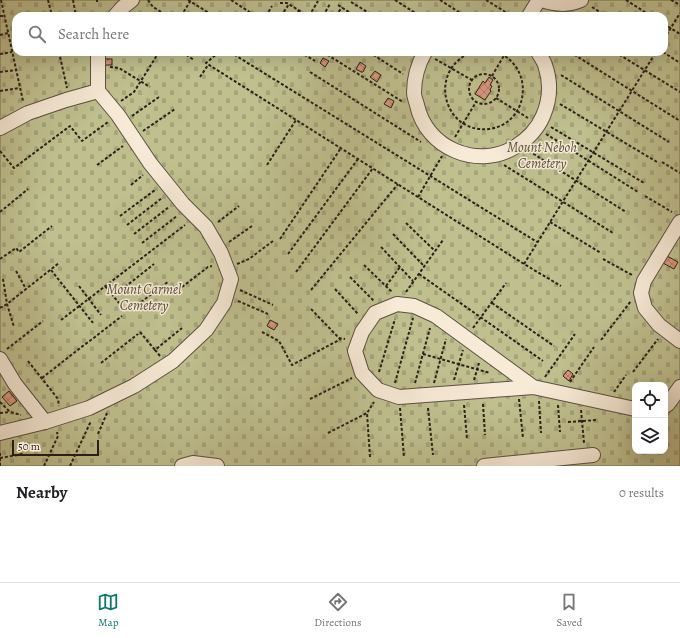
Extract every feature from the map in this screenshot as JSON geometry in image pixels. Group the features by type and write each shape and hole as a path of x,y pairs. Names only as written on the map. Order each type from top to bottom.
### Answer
{"lane":[{"path":"119,12 132,0"},
{"path":"531,12 537,3 541,0 554,4 567,5 584,2"},
{"path":"0,433 89,408 134,386 173,361 206,330 224,303 228,291 231,279 231,263 219,249 208,229 180,199 154,167 118,115 98,91 98,56"},
{"path":"423,56 416,72 414,94 419,114 430,132 446,150 465,155 486,157 507,152 544,128 549,85 545,64 540,56"},
{"path":"0,128 28,113 98,91"},
{"path":"678,218 643,284 641,293 645,308 659,325 680,341"},
{"path":"535,388 434,315 416,307 398,303 375,314 362,332 355,350 362,373 392,393 429,394 535,388 632,408"},
{"path":"3,354 15,384 53,419"},
{"path":"668,404 680,387"},
{"path":"484,466 593,455"},
{"path":"182,466 193,463 217,466"}],"path":[{"path":"0,54 12,52 1,0"},
{"path":"48,0 51,12"},
{"path":"73,0 75,12"},
{"path":"148,0 153,7 161,12"},
{"path":"183,12 189,0 208,12"},
{"path":"231,0 249,12"},
{"path":"395,0 414,12"},
{"path":"440,0 459,12"},
{"path":"486,0 506,12"},
{"path":"626,0 646,12"},
{"path":"671,0 680,5"},
{"path":"311,12 318,1"},
{"path":"351,2 367,12"},
{"path":"584,2 600,12"},
{"path":"280,3 288,3 302,12"},
{"path":"284,12 289,4"},
{"path":"325,12 330,4"},
{"path":"338,5 348,12"},
{"path":"268,12 272,6"},
{"path":"339,12 342,8"},
{"path":"668,33 680,13"},
{"path":"0,16 5,16"},
{"path":"668,26 680,34"},
{"path":"0,35 8,33"},
{"path":"668,55 680,63"},
{"path":"13,56 23,101"},
{"path":"60,56 67,92"},
{"path":"118,115 157,56"},
{"path":"188,56 194,60"},
{"path":"200,77 208,65 206,63 214,56"},
{"path":"236,56 538,242"},
{"path":"307,56 315,61"},
{"path":"329,56 407,104"},
{"path":"375,56 406,76"},
{"path":"432,56 472,80"},
{"path":"464,56 451,68 445,85 447,103 451,111 463,123 480,129 493,128 505,123 517,111 523,97 523,86 521,75 516,66 504,56 492,76"},
{"path":"576,56 680,121"},
{"path":"622,56 680,92"},
{"path":"524,264 654,56"},
{"path":"208,65 561,286"},
{"path":"98,67 119,68 150,87"},
{"path":"0,72 16,70"},
{"path":"310,72 423,143"},
{"path":"484,74 492,76 497,81 499,86 499,91 496,98 490,103 486,104 476,102 472,98 469,90 472,80 475,77 484,74"},
{"path":"561,75 669,142"},
{"path":"0,91 20,88"},
{"path":"0,151 14,168 70,126 82,142 118,115 159,97"},
{"path":"496,98 544,128 588,161 638,192"},
{"path":"418,197 476,102"},
{"path":"557,102 657,162"},
{"path":"97,166 175,109"},
{"path":"267,165 296,120"},
{"path":"544,128 593,152 644,183"},
{"path":"280,239 341,148"},
{"path":"526,150 626,212"},
{"path":"288,254 358,159"},
{"path":"499,162 614,233"},
{"path":"662,162 680,173"},
{"path":"131,185 154,167"},
{"path":"296,272 372,168"},
{"path":"311,290 398,184"},
{"path":"0,212 28,189"},
{"path":"645,196 678,218"},
{"path":"120,216 180,199"},
{"path":"127,224 180,199"},
{"path":"134,234 180,199"},
{"path":"142,243 180,199"},
{"path":"61,320 106,286 180,199"},
{"path":"208,229 239,206"},
{"path":"550,222 601,253"},
{"path":"406,223 435,251"},
{"path":"0,259 16,248 19,252 52,226"},
{"path":"219,249 252,226"},
{"path":"393,234 424,266"},
{"path":"404,457 392,393 398,303 443,240"},
{"path":"182,287 208,267 249,259 273,241"},
{"path":"381,247 413,281"},
{"path":"601,340 643,284 603,259"},
{"path":"0,308 59,263"},
{"path":"125,287 154,264"},
{"path":"364,264 386,286 398,303"},
{"path":"386,286 400,267"},
{"path":"51,270 93,324"},
{"path":"16,271 26,289"},
{"path":"418,274 543,361"},
{"path":"350,277 383,310"},
{"path":"3,279 7,304 14,326"},
{"path":"133,308 169,281"},
{"path":"485,435 467,392 459,364 466,338 506,283"},
{"path":"79,286 101,315"},
{"path":"106,286 119,303"},
{"path":"335,289 368,324"},
{"path":"228,291 273,304"},
{"path":"228,291 268,314"},
{"path":"492,303 554,346"},
{"path":"392,393 416,307"},
{"path":"311,309 339,338 358,342"},
{"path":"328,432 367,413 392,393 423,354 434,315"},
{"path":"42,378 122,316"},
{"path":"3,354 42,321"},
{"path":"433,455 429,394 450,326"},
{"path":"155,350 182,328"},
{"path":"633,372 665,330"},
{"path":"262,332 279,340 292,365 341,339"},
{"path":"101,363 139,333 167,365"},
{"path":"541,433 535,388 575,334"},
{"path":"560,432 559,393 594,347"},
{"path":"467,439 467,392 477,369 482,350"},
{"path":"423,354 495,374"},
{"path":"28,361 58,399 53,419 58,436 44,466"},
{"path":"310,399 362,373"},
{"path":"606,403 626,375"},
{"path":"518,388 524,438"},
{"path":"579,397 584,443"},
{"path":"98,434 107,413 102,401"},
{"path":"0,413 10,412"},
{"path":"367,413 370,456"},
{"path":"70,466 93,416"},
{"path":"568,422 597,420"},
{"path":"0,453 0,466"},
{"path":"0,458 23,454"}],"green space":[{"name":"Mount Carmel Cemetery","path":"0,0 680,0 680,466 0,466"}],"building":[{"path":"323,58 329,61 325,67 320,63"},
{"path":"105,59 112,59 112,65 105,65"},
{"path":"360,62 366,66 363,72 356,69"},
{"path":"375,71 381,75 377,82 370,77"},
{"path":"489,77 493,80 490,85 492,86 491,91 485,100 475,94 483,81 485,83"},
{"path":"388,98 394,101 391,108 384,104"},
{"path":"665,255 678,262 674,269 661,262"},
{"path":"270,320 278,324 274,330 267,326"},
{"path":"568,370 573,374 569,381 563,376"},
{"path":"9,391 17,401 10,406 2,397"}],"park label":[{"name":"Mount Neboh Cemetery","path":"542,156"}]}
